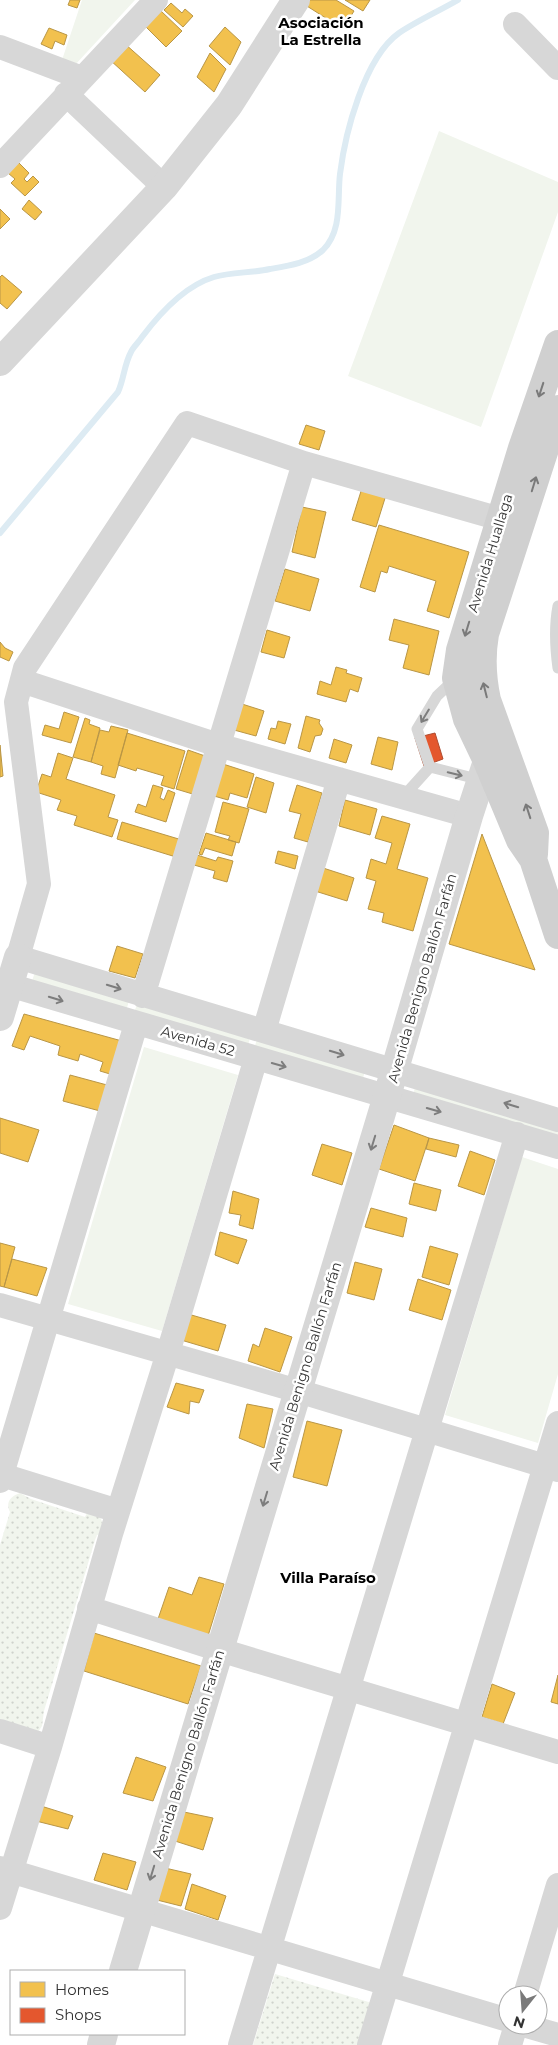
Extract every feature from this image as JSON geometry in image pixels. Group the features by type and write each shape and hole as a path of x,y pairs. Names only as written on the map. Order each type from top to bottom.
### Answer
{"main road":[{"name":"Avenida Huallaga","path":"534,859 535,833 500,736 483,682 482,654 511,522 522,448 558,344"},
{"name":"Avenida Huallaga","path":"534,859 520,840 484,770 456,678 460,650 558,409"},
{"path":"534,859 558,935"}],"street":[{"path":"0,166 156,0"},
{"path":"0,362 164,187 229,105 296,0"},
{"path":"515,24 558,68"},
{"path":"0,48 74,86 164,187"},
{"path":"0,1017 39,884 16,702 25,668 187,422 304,463 511,522"},
{"path":"143,996 304,463"},
{"path":"22,682 218,745 469,816"},
{"name":"Avenida Benigno Ballón Farfán","path":"123,1970 395,1070 469,816 484,770 500,736"},
{"path":"264,1031 339,779"},
{"path":"18,957 558,1120"},
{"name":"Avenida 52","path":"9,985 558,1147"},
{"path":"118,1511 1,1478 136,1024"},
{"path":"0,1908 6,1869 50,1747 118,1511 168,1353 256,1058"},
{"path":"240,2045 517,1134"},
{"path":"0,1305 298,1391 552,1468"},
{"path":"369,2045 386,1984 467,1724 552,1468 558,1423"},
{"path":"89,1608 220,1650 558,1752"},
{"path":"0,1731 50,1747"},
{"path":"6,1869 140,1912 269,1948 498,2017"},
{"path":"528,1985 558,1885"}],"lane":[{"path":"558,606 554,642 558,668"},
{"path":"430,767 417,729 437,696 456,678"},
{"path":"430,767 484,770"},
{"path":"403,797 430,767"}],"shaded area":[{"path":"82,0 135,0 75,65 62,60"},
{"path":"439,131 558,182 558,212 481,427 348,376"},
{"path":"35,972 129,1001 126,1011 32,981"},
{"path":"137,1004 250,1037 248,1047 134,1013"},
{"path":"257,1039 365,1070 363,1079 254,1049"},
{"path":"144,1047 238,1075 162,1331 68,1304"},
{"path":"416,1085 558,1129 558,1139 413,1094"},
{"path":"522,1157 558,1169 558,1374 538,1443 445,1415"},
{"path":"20,1493 31,1499 85,1517 87,1513 100,1517 104,1526 102,1534 97,1535 95,1540 44,1711 42,1726 38,1732 0,1723 0,1545 10,1512 9,1502"},
{"path":"275,1974 372,2003 359,2045 253,2045"}],"building: Homes":[{"path":"70,0 80,0 77,8 68,5"},
{"path":"299,0 336,0 354,11 343,29"},
{"path":"345,0 370,0 363,11"},
{"path":"171,3 182,13 185,9 193,16 183,27 164,10"},
{"path":"161,11 182,31 166,47 146,27"},
{"path":"225,27 241,42 230,65 209,46"},
{"path":"49,28 67,35 64,45 55,41 52,49 41,44"},
{"path":"124,43 160,75 145,92 109,59"},
{"path":"210,53 226,69 214,92 197,77"},
{"path":"18,162 29,173 24,179 27,182 33,176 39,182 25,196 11,183 15,179 8,173"},
{"path":"29,200 42,212 35,220 22,209"},
{"path":"0,209 10,219 0,229"},
{"path":"2,275 22,292 7,309 0,303 0,277"},
{"path":"306,425 325,431 319,450 299,444"},
{"path":"362,488 386,495 376,527 352,520"},
{"path":"302,507 326,512 315,558 292,552"},
{"path":"379,525 469,552 449,618 427,611 436,581 389,566 387,573 381,571 375,592 360,587"},
{"path":"285,569 319,579 310,611 275,601"},
{"path":"394,619 439,631 429,675 403,668 409,645 389,640"},
{"path":"267,630 290,637 284,658 261,652"},
{"path":"0,642 5,648 13,652 9,661 0,657"},
{"path":"336,667 347,670 346,673 362,678 358,692 350,689 346,702 317,694 320,681 331,685"},
{"path":"242,704 264,711 256,736 234,730"},
{"path":"64,712 79,717 71,743 42,735 45,725 59,729"},
{"path":"306,716 320,720 319,723 323,729 321,735 315,736 310,752 298,748"},
{"path":"85,718 90,720 89,724 100,728 91,762 73,757"},
{"path":"278,721 291,724 285,744 268,739 271,728 276,729"},
{"path":"111,726 128,730 115,778 101,774 103,766 91,762 100,730 109,732"},
{"path":"127,733 185,751 174,789 161,785 164,776 137,768 136,771 118,765"},
{"path":"378,737 398,742 392,770 371,764"},
{"path":"334,739 352,745 346,763 329,758"},
{"path":"0,745 3,776 0,777"},
{"path":"188,750 208,757 196,795 176,789"},
{"path":"58,753 73,758 66,779 115,795 108,817 118,820 112,837 74,825 77,816 57,810 61,800 36,792 42,774 51,777"},
{"path":"223,764 254,774 247,798 230,793 228,800 214,796"},
{"path":"256,777 274,783 266,813 247,807"},
{"path":"153,785 163,788 160,798 164,800 168,790 175,793 166,822 135,812 138,804 146,807"},
{"path":"297,785 322,793 308,842 294,838 301,814 289,811"},
{"path":"345,800 377,809 370,835 339,826"},
{"path":"223,802 249,809 239,843 228,840 230,836 215,832"},
{"path":"382,816 410,824 397,869 428,878 413,931 382,922 384,913 368,909 376,881 366,878 371,859 386,864 392,843 375,838"},
{"path":"122,822 182,840 176,857 117,839"},
{"path":"206,833 236,842 232,856 205,848 202,855 199,854"},
{"path":"482,834 535,970 449,944"},
{"path":"278,851 298,856 295,869 275,863"},
{"path":"197,855 216,861 218,857 233,861 227,882 213,878 215,871 194,865"},
{"path":"320,867 354,878 347,901 315,891"},
{"path":"117,946 143,954 135,978 109,971"},
{"path":"24,1014 122,1041 110,1074 100,1071 103,1062 80,1054 78,1061 58,1055 60,1046 30,1036 24,1050 12,1046"},
{"path":"70,1075 107,1085 100,1111 63,1101"},
{"path":"0,1118 39,1130 28,1162 0,1153"},
{"path":"394,1125 429,1138 415,1181 379,1169"},
{"path":"429,1138 459,1145 456,1157 426,1149"},
{"path":"322,1144 352,1153 342,1185 312,1175"},
{"path":"470,1151 495,1160 484,1195 458,1186"},
{"path":"414,1183 441,1190 436,1211 409,1204"},
{"path":"233,1191 259,1199 253,1229 239,1225 241,1215 229,1213"},
{"path":"371,1208 407,1218 403,1237 365,1227"},
{"path":"220,1232 247,1240 238,1264 215,1255"},
{"path":"0,1243 15,1247 4,1287 0,1286"},
{"path":"430,1246 458,1254 449,1285 422,1277"},
{"path":"12,1259 47,1268 37,1296 4,1287"},
{"path":"355,1262 382,1269 374,1300 347,1293"},
{"path":"418,1279 451,1290 442,1320 409,1310"},
{"path":"188,1314 226,1325 218,1351 181,1340"},
{"path":"265,1328 292,1337 280,1372 248,1361 253,1344 259,1347"},
{"path":"176,1383 204,1390 199,1403 190,1401 189,1414 167,1407"},
{"path":"247,1404 273,1409 264,1448 239,1438"},
{"path":"307,1421 342,1430 327,1486 293,1477"},
{"path":"199,1577 224,1584 208,1636 158,1619 169,1587 192,1595"},
{"path":"94,1633 201,1666 188,1704 84,1671"},
{"path":"558,1675 558,1704 551,1702"},
{"path":"492,1684 515,1693 503,1724 482,1717"},
{"path":"136,1757 166,1767 153,1801 123,1793"},
{"path":"41,1806 73,1816 68,1829 36,1821"},
{"path":"184,1812 213,1818 203,1850 175,1841"},
{"path":"103,1853 136,1862 127,1890 94,1880"},
{"path":"165,1868 191,1874 181,1906 157,1900"},
{"path":"192,1884 226,1896 218,1920 185,1909"}],"building: Shops":[{"path":"435,733 443,759 424,766 415,738"}],"waterway":[{"path":"0,533 118,392 132,350 174,301 193,287 214,277 291,265 305,261 323,250 334,233 338,214 340,174 346,139 366,78 376,60 399,33 458,0"}],"district":[{"name":"Asociación La Estrella","path":"321,32"},
{"name":"Villa Paraíso","path":"328,1578"}]}
